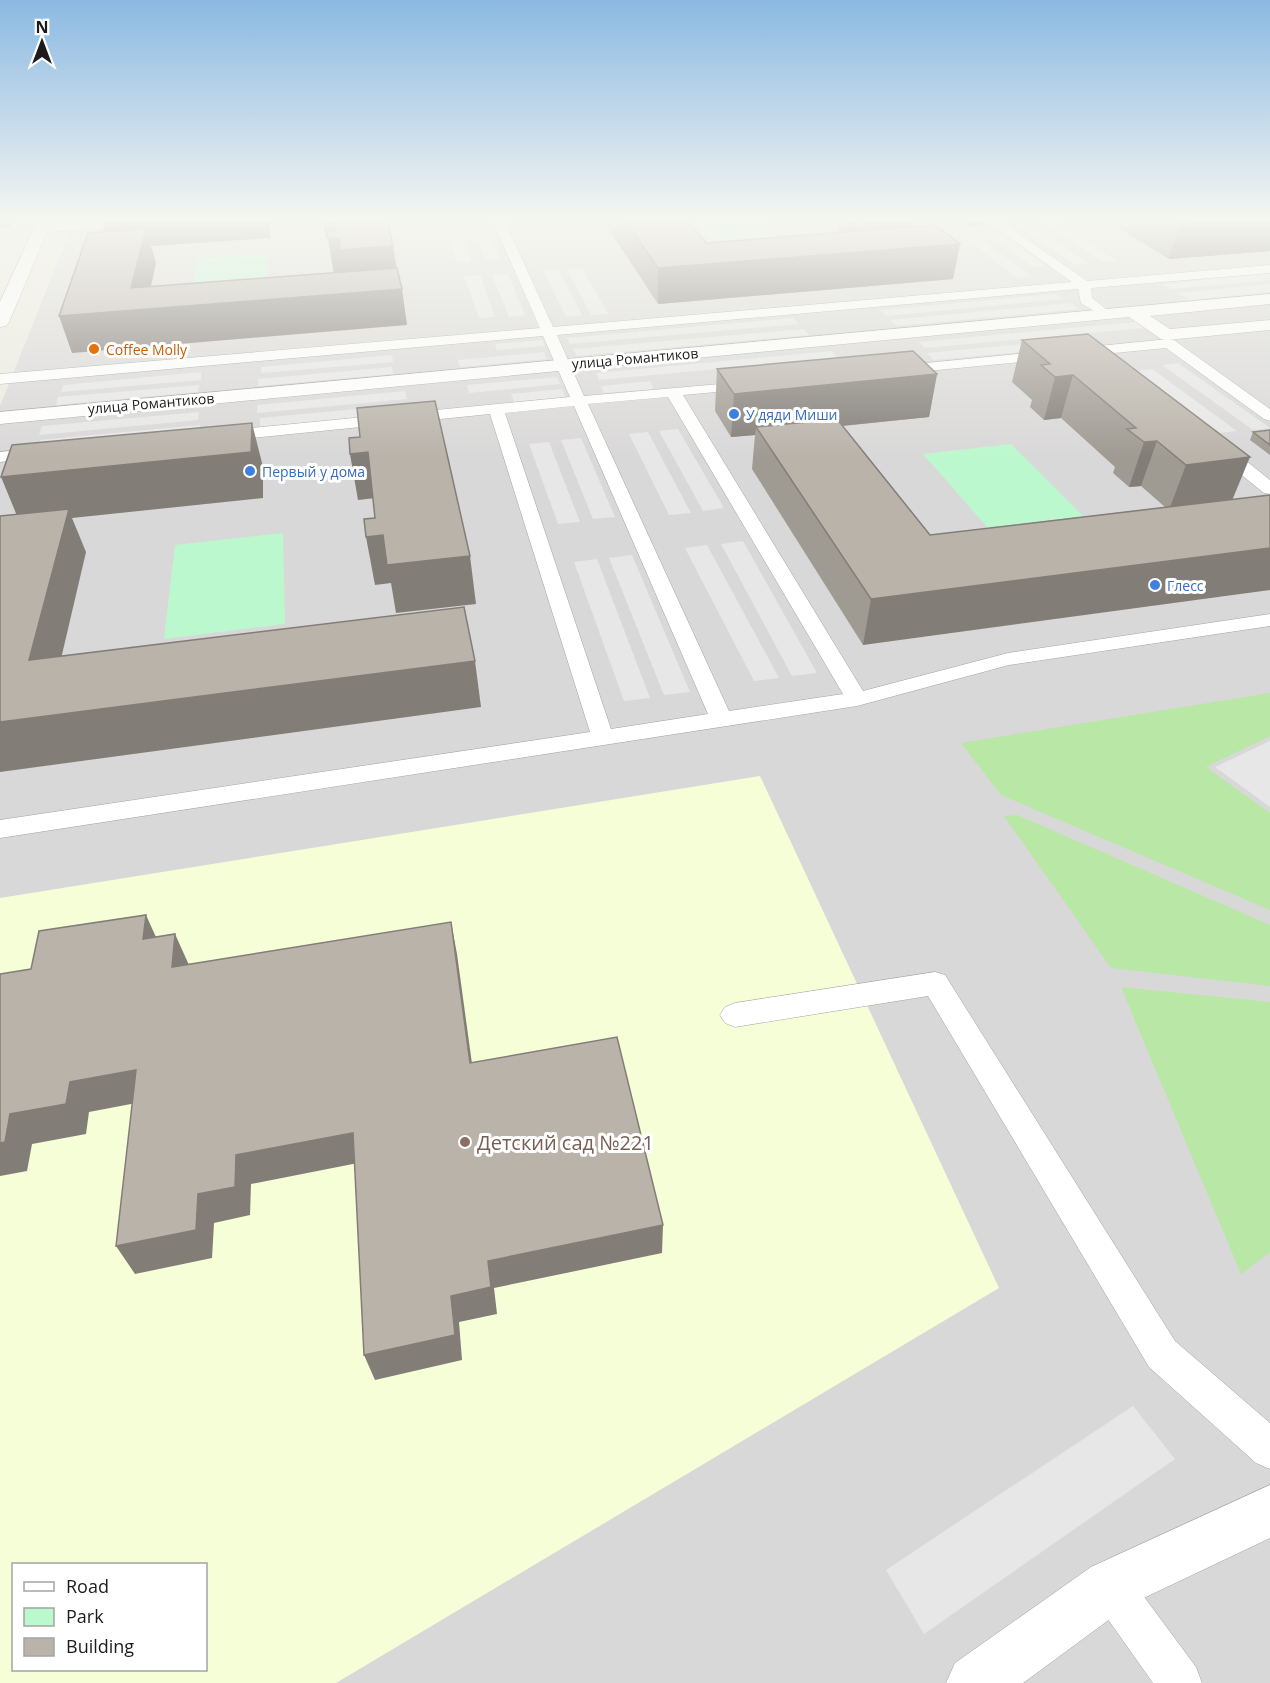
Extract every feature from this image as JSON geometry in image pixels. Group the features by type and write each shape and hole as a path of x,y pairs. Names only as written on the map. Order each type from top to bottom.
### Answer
{"street":[{"path":"0,322 10,301"},
{"name":"улица Романтиков","path":"0,418 1252,301"},
{"path":"1131,311 1167,335 1270,325"},
{"path":"975,1683 1110,1586 1270,1511"}],"lane":[{"path":"534,301 722,720"},
{"path":"0,379 907,301"},
{"path":"1087,301 1104,313"},
{"path":"880,372 1169,343 1270,416"},
{"path":"1092,350 1111,365"},
{"path":"207,437 765,383"},
{"path":"674,392 857,699"},
{"path":"496,409 603,738"},
{"path":"1206,438 1270,489"},
{"path":"0,457 58,452"},
{"path":"0,829 857,699 1008,659 1270,620"},
{"path":"735,1015 934,983 1162,1354 1270,1449"},
{"path":"1110,1586 1180,1683"}],"shaded area":[{"path":"42,301 1270,301 1270,1683 0,1683 0,406"},
{"path":"473,301 489,301 495,317 479,318"},
{"path":"502,301 519,301 525,315 509,317"},
{"path":"558,301 574,301 582,315 566,317"},
{"path":"583,301 600,301 608,314 591,315"},
{"path":"983,301 1047,301 886,316 880,310"},
{"path":"1072,303 1079,309 897,326 890,320"},
{"path":"793,318 799,324 570,344 567,338"},
{"path":"1135,322 1144,328 925,348 919,342"},
{"path":"803,329 809,335 577,356 573,349"},
{"path":"542,340 545,346 497,350 495,344"},
{"path":"1066,340 1074,347 934,360 927,353"},
{"path":"832,351 838,358 599,380 596,373"},
{"path":"544,352 547,359 460,367 458,360"},
{"path":"392,355 393,362 261,373 261,367"},
{"path":"1178,363 1270,428 1253,430 1162,365"},
{"path":"392,367 393,374 258,386 258,379"},
{"path":"1152,369 1237,431 1220,433 1136,371"},
{"path":"201,372 201,380 61,392 63,385"},
{"path":"557,377 560,384 469,393 467,385"},
{"path":"650,381 654,389 604,393 601,386"},
{"path":"199,385 198,392 56,405 58,397"},
{"path":"562,389 565,397 514,402 511,394"},
{"path":"405,391 407,399 257,413 257,405"},
{"path":"411,404 413,412 260,427 260,418"},
{"path":"199,412 198,420 39,435 42,426"},
{"path":"200,425 199,433 37,449 40,440"},
{"path":"678,429 724,508 703,511 659,431"},
{"path":"648,432 691,513 669,515 629,434"},
{"path":"581,438 615,517 593,519 561,440"},
{"path":"549,442 580,522 558,524 529,444"},
{"path":"743,541 817,673 792,676 721,544"},
{"path":"707,545 779,678 754,681 685,548"},
{"path":"632,555 690,692 664,695 609,558"},
{"path":"597,559 650,698 624,701 574,562"},
{"path":"1270,741 1270,807 1215,767"},
{"name":"Детский сад №221","path":"760,776 999,1288 336,1683 0,1683 0,898"},
{"path":"1133,1406 1175,1459 924,1634 886,1570"}],"green space":[{"path":"1011,444 1083,516 988,528 923,454"},
{"path":"283,533 285,624 164,639 175,545"},
{"path":"1270,693 1270,736 1206,767 1270,813 1270,910 1001,795 961,743"},
{"path":"1017,815 1270,925 1270,986 1111,968 1004,816"},
{"path":"1121,987 1270,1002 1270,1252 1241,1274"}],"building":[{"path":"64,301 255,301 59,316"},
{"path":"1088,334 1250,457 1186,465 1157,441 1144,442 1127,429 1136,428 1073,375 1055,377 1041,365 1050,364 1022,340"},
{"path":"913,351 937,374 734,394 717,369"},
{"path":"435,401 470,556 387,565 383,535 366,537 364,519 375,518 368,452 350,454 349,438 360,437 357,408"},
{"path":"837,419 930,535 1270,495 1270,548 871,599 756,427"},
{"path":"252,423 251,452 1,477 12,445"},
{"path":"1270,430 1270,445 1253,432"},
{"path":"69,509 29,660 464,607 475,661 0,722 0,516"},
{"path":"146,915 143,939 175,934 172,967 451,922 470,1063 617,1037 663,1225 488,1261 491,1287 451,1296 455,1335 364,1355 353,1133 236,1155 235,1187 198,1194 196,1230 116,1246 136,1070 70,1082 66,1104 10,1114 5,1142 0,1143 0,974 31,969 39,931"}],"place":[{"name":"Coffee Molly","path":"94,349"},
{"name":"У дяди Миши","path":"734,414"},
{"name":"Первый у дома","path":"250,471"},
{"name":"Глесс","path":"1155,585"},
{"name":"Детский сад №221","path":"465,1142"}]}
